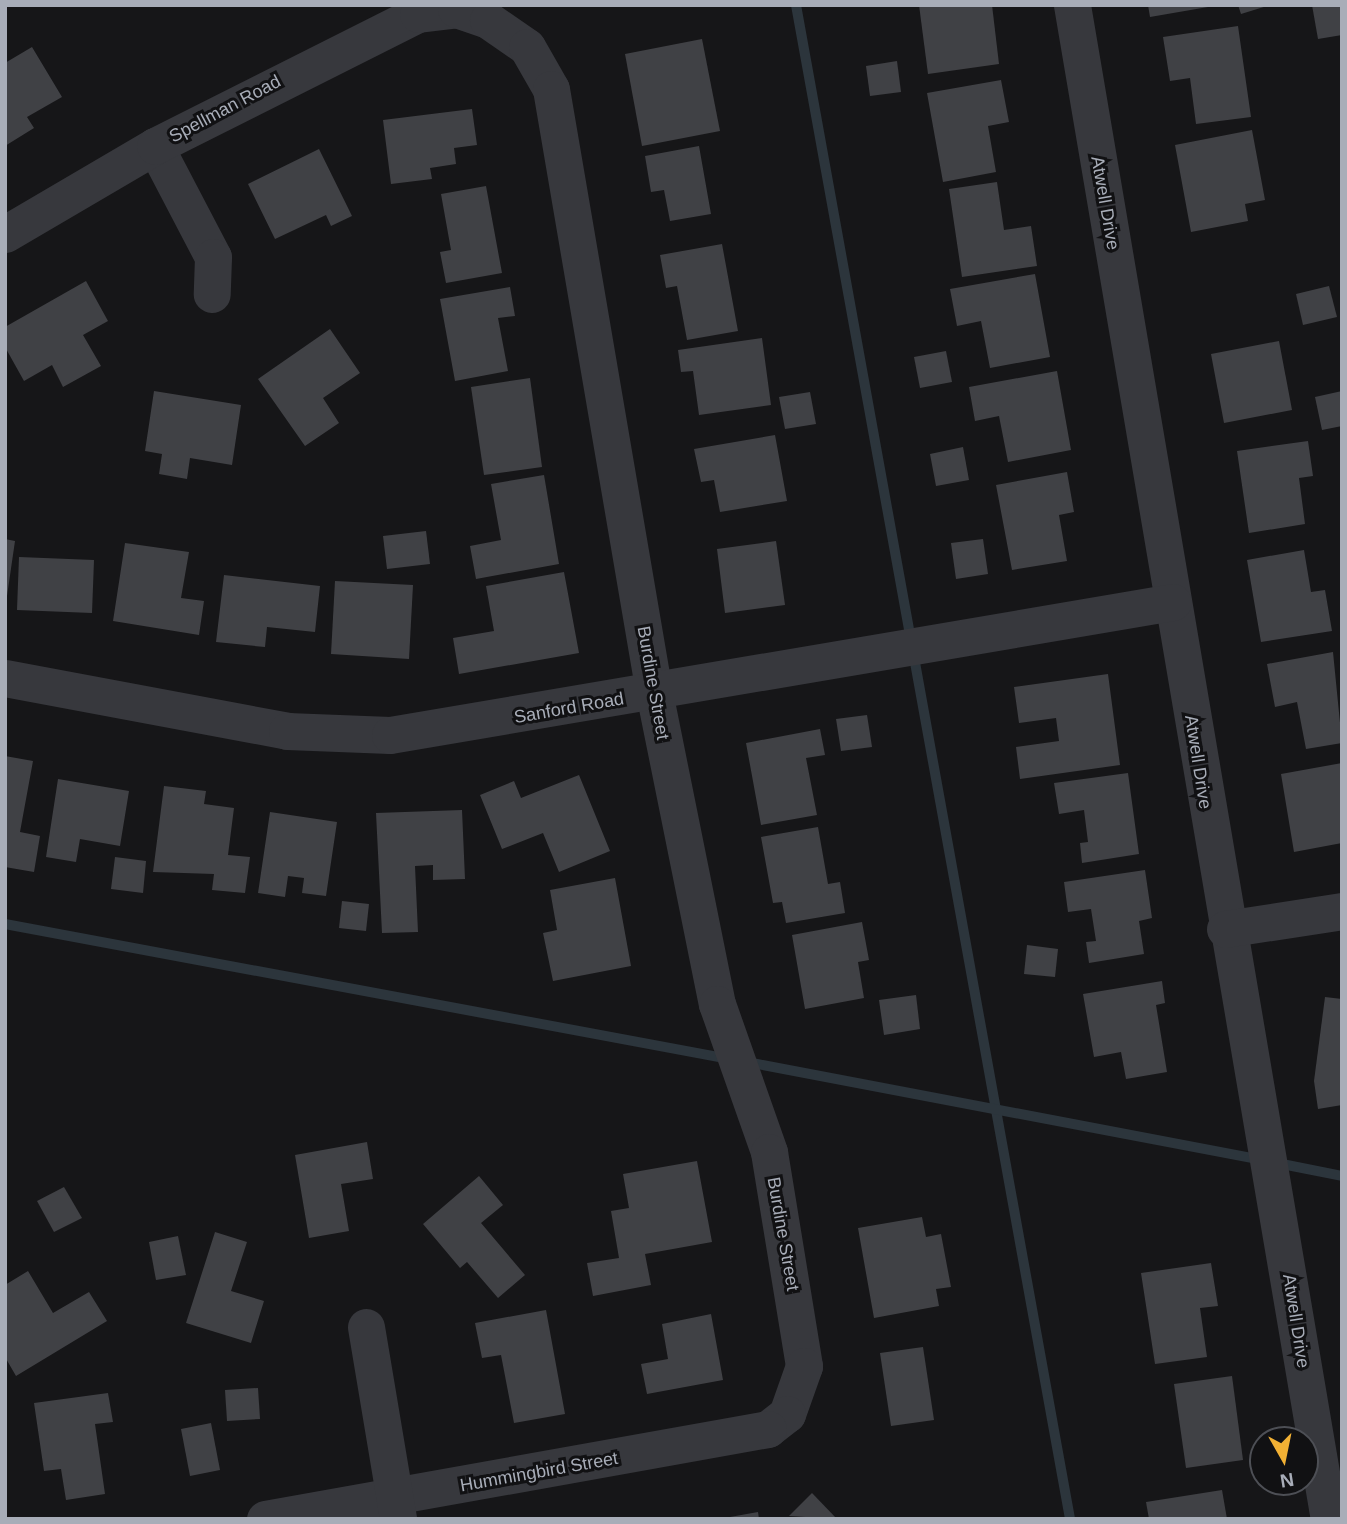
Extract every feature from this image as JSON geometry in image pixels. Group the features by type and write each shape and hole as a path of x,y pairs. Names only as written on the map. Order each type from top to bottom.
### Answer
{"street":[{"name":"Atwell Drive","path":"1072,5 1173,602 1225,929 1263,1126 1329,1519"},
{"name":"Spellman Road","path":"5,234 155,146 373,31 418,14 456,9"},
{"name":"Burdine Street","path":"456,9 488,20 527,47 551,89 654,692 717,1004 769,1152 801,1331 804,1366 797,1397"},
{"path":"155,146 213,257 212,294"},
{"name":"Sanford Road","path":"5,678 326,736 439,731 1173,602"},
{"path":"1225,929 1342,911"},
{"path":"366,1326 396,1508"},
{"name":"Hummingbird Street","path":"265,1519 396,1508 735,1439 768,1429 797,1397"}],"building":[{"path":"919,5 992,5 999,64 928,74"},
{"path":"1148,5 1208,5 1208,7 1150,17"},
{"path":"1238,5 1267,5 1267,6 1241,14"},
{"path":"1312,5 1342,5 1342,35 1318,39"},
{"path":"1238,26 1251,117 1196,124 1190,78 1170,81 1163,37"},
{"path":"702,39 720,131 642,146 625,54"},
{"path":"32,47 62,97 27,117 34,128 5,146 5,63"},
{"path":"897,61 901,92 870,96 866,66"},
{"path":"1001,80 1009,122 988,126 996,172 943,182 927,93"},
{"path":"472,109 477,145 454,148 456,164 430,168 432,179 391,184 383,120"},
{"path":"1252,130 1265,200 1245,204 1248,221 1191,232 1175,145"},
{"path":"699,146 711,214 670,221 664,190 651,192 645,156"},
{"path":"319,149 352,216 331,226 326,215 275,239 248,184"},
{"path":"997,182 1004,230 1031,226 1037,266 962,277 949,189"},
{"path":"486,186 502,273 446,283 440,252 451,250 441,194"},
{"path":"722,244 738,331 687,340 677,286 666,288 660,255"},
{"path":"1035,274 1050,357 990,368 981,321 957,326 950,289"},
{"path":"86,281 108,321 83,335 101,366 63,387 52,365 24,381 5,347 5,327"},
{"path":"1329,286 1337,317 1303,325 1296,294"},
{"path":"510,287 515,316 498,318 508,371 455,381 440,299"},
{"path":"330,329 360,373 323,398 339,423 305,446 258,379"},
{"path":"762,338 771,405 699,415 693,371 681,372 678,350"},
{"path":"1279,341 1292,410 1224,423 1211,354"},
{"path":"946,351 952,382 920,388 914,357"},
{"path":"1057,371 1071,450 1008,462 999,416 975,421 969,387"},
{"path":"530,378 542,467 484,475 471,387"},
{"path":"154,391 241,405 232,465 190,458 187,479 159,474 162,454 145,451"},
{"path":"1342,391 1342,426 1322,430 1315,397"},
{"path":"810,392 816,424 785,429 779,397"},
{"path":"775,435 787,501 720,512 714,480 701,482 694,449"},
{"path":"1308,441 1313,476 1299,478 1305,524 1249,533 1237,451"},
{"path":"963,447 969,480 936,486 930,454"},
{"path":"1067,472 1074,512 1059,515 1067,561 1012,570 996,485"},
{"path":"544,475 559,564 476,579 470,546 501,540 491,484"},
{"path":"426,531 430,564 387,569 383,536"},
{"path":"5,539 15,541 7,596 5,596"},
{"path":"983,539 988,574 956,579 951,543"},
{"path":"776,541 785,605 725,613 717,549"},
{"path":"125,543 189,552 181,598 204,601 199,635 113,621"},
{"path":"1304,550 1311,592 1325,590 1332,631 1261,642 1247,560"},
{"path":"19,557 94,560 92,613 17,610"},
{"path":"564,572 579,653 459,674 453,638 494,631 486,586"},
{"path":"224,575 320,586 315,632 267,627 265,647 216,642"},
{"path":"335,581 413,585 409,659 331,654"},
{"path":"1333,652 1342,743 1306,749 1297,702 1275,707 1267,664"},
{"path":"1108,674 1120,765 1020,779 1016,747 1059,741 1056,718 1019,723 1014,687"},
{"path":"867,715 872,747 841,751 836,719"},
{"path":"820,729 825,755 806,758 817,815 761,825 746,743"},
{"path":"5,756 33,761 20,832 40,836 34,872 5,867"},
{"path":"1342,763 1342,843 1294,852 1281,774"},
{"path":"1128,773 1139,854 1082,863 1080,843 1088,842 1084,810 1059,814 1054,783"},
{"path":"579,775 610,851 559,872 543,833 502,849 480,795 514,781 521,798"},
{"path":"58,779 129,791 120,846 80,839 76,862 46,857"},
{"path":"164,786 206,791 204,804 234,808 228,855 250,857 245,893 212,890 214,874 153,872"},
{"path":"462,810 465,879 433,880 433,865 415,866 418,932 382,933 376,813"},
{"path":"270,812 337,822 326,896 302,893 304,878 288,876 285,897 258,893"},
{"path":"818,827 828,884 840,882 845,913 786,923 782,902 773,903 761,837"},
{"path":"115,857 146,861 143,893 111,889"},
{"path":"1145,870 1152,918 1139,921 1144,954 1089,963 1086,942 1096,941 1091,909 1068,912 1064,882"},
{"path":"615,878 631,966 553,981 543,933 557,930 550,890"},
{"path":"342,901 369,904 366,931 339,928"},
{"path":"862,922 869,960 858,962 864,998 805,1009 792,935"},
{"path":"1027,945 1058,949 1055,977 1024,974"},
{"path":"1162,981 1165,1003 1156,1005 1167,1072 1126,1079 1121,1052 1094,1057 1083,994"},
{"path":"916,995 920,1029 884,1035 879,1000"},
{"path":"1325,997 1342,999 1342,1105 1318,1109 1314,1081"},
{"path":"367,1142 373,1179 341,1184 349,1231 309,1238 295,1155"},
{"path":"697,1161 712,1242 645,1254 651,1285 593,1296 587,1263 619,1258 611,1211 629,1208 623,1174"},
{"path":"479,1176 503,1205 481,1223 525,1275 498,1298 467,1262 460,1268 423,1224"},
{"path":"64,1187 82,1218 54,1232 37,1201"},
{"path":"922,1217 926,1237 941,1234 951,1287 936,1289 939,1306 874,1318 858,1228"},
{"path":"215,1232 247,1242 231,1291 264,1301 251,1343 186,1323"},
{"path":"178,1236 186,1275 156,1280 149,1242"},
{"path":"1211,1263 1218,1306 1200,1308 1207,1357 1155,1364 1141,1273"},
{"path":"28,1271 53,1313 89,1292 107,1321 16,1376 5,1357 5,1285"},
{"path":"546,1310 565,1414 514,1423 501,1355 482,1358 475,1323"},
{"path":"711,1314 723,1380 647,1394 641,1364 668,1359 662,1324"},
{"path":"923,1347 934,1420 891,1426 880,1353"},
{"path":"1232,1376 1243,1460 1186,1468 1174,1384"},
{"path":"258,1388 260,1419 227,1421 225,1390"},
{"path":"108,1393 113,1422 95,1424 105,1494 66,1500 61,1469 44,1471 34,1403"},
{"path":"211,1423 220,1470 190,1476 181,1429"},
{"path":"1222,1490 1227,1519 1149,1519 1146,1502"},
{"path":"812,1493 837,1519 789,1516"},
{"path":"758,1512 759,1519 730,1519 730,1517"}],"waterway":[{"path":"796,5 1070,1519"},
{"path":"5,924 729,1059"},
{"path":"747,1062 1262,1160"},
{"path":"1277,1163 1342,1176"}]}
